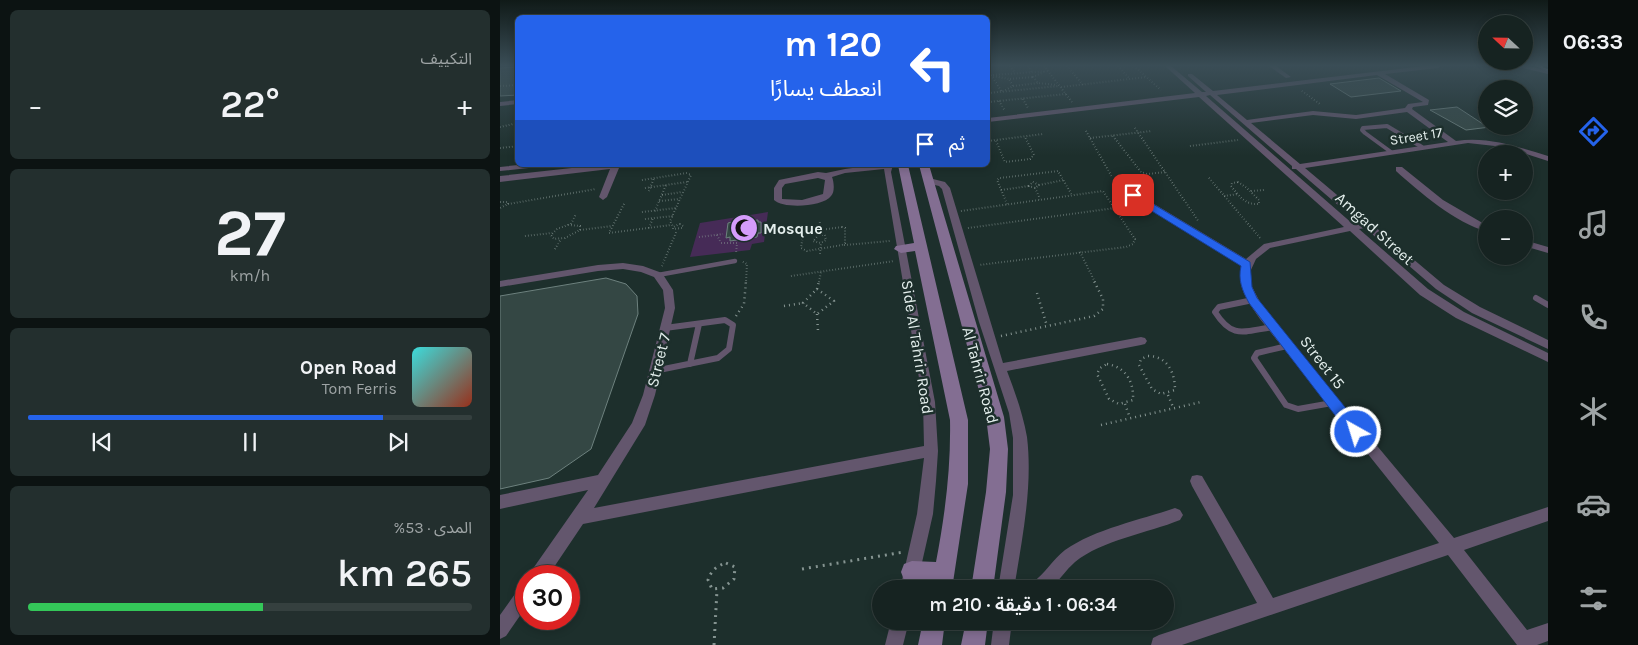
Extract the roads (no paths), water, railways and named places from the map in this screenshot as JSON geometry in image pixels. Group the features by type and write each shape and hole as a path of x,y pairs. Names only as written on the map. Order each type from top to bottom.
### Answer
{"street":[{"path":"990,113 1129,96"},
{"path":"990,120 1164,96"},
{"name":"Amgad Street","path":"1207,96 1250,138 1424,292 1460,315 1548,358"},
{"name":"Amgad Street","path":"1209,96 1245,122 1440,287 1476,310 1548,345"},
{"path":"1408,110 1410,105 1426,104 1427,102 1417,96"},
{"path":"500,102 515,101"},
{"path":"1245,122 1312,114 1356,117 1408,110 1453,142"},
{"name":"Street 17","path":"1286,169 1453,142 1486,142 1505,145 1548,159"},
{"path":"500,169 519,167"},
{"path":"500,179 607,167"},
{"path":"603,197 616,167"},
{"path":"826,176 829,179 829,192 826,196 792,203 783,203 778,200 778,188 782,182 877,167"},
{"name":"Side Al Tahrir Road","path":"891,167 887,172 929,402 931,451 925,514 910,580"},
{"name":"Al Tahrir Road","path":"894,167 920,246 959,420 961,451 959,487 942,580"},
{"name":"Al Tahrir Road","path":"925,167 995,417 998,449 996,492 983,580"},
{"path":"1399,169 1422,191 1458,215 1478,224"},
{"path":"929,181 942,184 946,188 956,230 999,368 1012,402 1020,437 1022,477 1007,580"},
{"path":"1116,185 1247,264 1255,254 1267,246 1367,225"},
{"path":"901,250 920,246"},
{"path":"1533,246 1548,250"},
{"name":"Street 15","path":"1247,264 1244,275 1246,287 1253,300 1332,403 1451,547 1526,642"},
{"path":"500,284 598,268 623,266 644,269 658,275"},
{"name":"Street 7","path":"546,565 579,518 638,425 649,396 670,308 668,290 658,275"},
{"path":"999,368 1140,341"},
{"path":"579,518 931,451"},
{"path":"500,502 602,481"},
{"path":"1197,481 1269,607"},
{"path":"1158,644 1548,514"},
{"path":"1049,580 1071,555 1109,538 1175,516"},
{"path":"500,630 515,609"},
{"path":"894,645 898,630"},
{"path":"930,645 932,630"},
{"path":"974,645 976,630"},
{"path":"1000,645 1002,630"},
{"path":"1526,642 1548,632"}],"lane":[{"path":"1391,152 1365,133 1362,130 1363,128 1387,126 1422,147"},
{"path":"658,275 736,261"},
{"path":"1536,298 1548,305"},
{"path":"1253,300 1219,307 1215,312 1226,327 1236,332 1273,327"},
{"path":"654,371 718,358 725,354 729,349 733,325 731,321 726,320 665,328"},
{"path":"690,364 700,324"},
{"path":"1287,346 1254,355 1254,358 1286,405 1298,409 1332,403"}],"place":[{"name":"Mosque","path":"744,228"}]}
